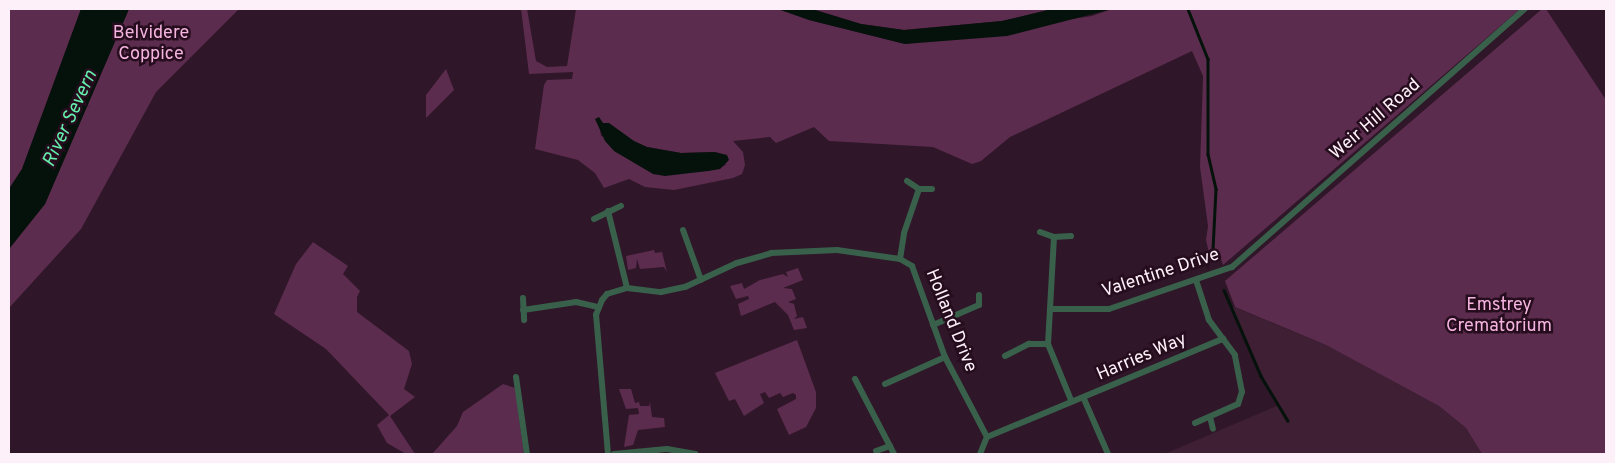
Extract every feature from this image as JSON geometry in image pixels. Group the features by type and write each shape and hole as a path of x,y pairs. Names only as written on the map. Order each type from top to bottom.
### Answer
{"street":[{"name":"Weir Hill Road","path":"1246,254 1525,9"},
{"path":"907,180 919,188 932,189"},
{"path":"900,259 904,233 919,188"},
{"path":"594,219 621,206"},
{"path":"608,211 627,288"},
{"path":"683,230 701,280"},
{"path":"1040,232 1054,237 1071,236"},
{"path":"980,454 987,437 1071,400 1048,344 1054,237"},
{"name":"Holland Drive","path":"598,307 607,294 627,288 661,292 701,280 737,263 779,252 813,254 837,250 900,259 917,274 924,304 946,357 987,437"},
{"name":"Valentine Drive","path":"1050,309 1109,309 1232,267 1246,254"},
{"path":"1196,280 1209,320 1238,362 1242,392 1238,404 1196,423"},
{"path":"933,325 979,305 979,295"},
{"path":"523,298 524,320"},
{"path":"523,310 576,302 598,307 608,454"},
{"name":"Harries Way","path":"1071,400 1084,399 1223,339"},
{"path":"1005,356 1028,344 1048,344"},
{"path":"885,384 946,357"},
{"path":"516,378 527,454"},
{"path":"856,379 894,454"},
{"path":"1084,399 1108,454"},
{"path":"1210,417 1214,429"},
{"path":"876,451 890,446"},
{"path":"614,454 667,448 696,454"}],"shaded area":[{"path":"1229,305 1326,345 1439,406 1466,428 1482,454 1164,454 1279,405 1261,376"}],"green space":[{"path":"9,9 81,9 22,169 9,189"},
{"name":"Belvidere Coppice","path":"129,9 239,9 156,92 81,229 9,308 9,249 45,204"},
{"path":"521,9 527,9 536,61 547,67 567,66 576,9 778,9 809,20 905,44 1092,16 1112,9 1520,9 1223,265 1218,250 1209,253 1206,240 1208,226 1200,167 1203,76 1192,51 1010,137 981,161 972,164 933,147 829,141 814,127 776,143 770,137 733,141 743,152 745,165 742,174 733,178 674,190 645,187 629,179 604,188 595,173 578,160 535,149 544,85 547,80 572,79 573,72 529,74","holes":["600,128 647,147 681,153 715,152 726,165 708,171 601,136"]},
{"path":"812,9 1052,9 1002,21 904,30 861,24"},
{"name":"Emstrey Crematorium","path":"1542,9 1546,9 1606,100 1606,454 1482,454 1466,428 1439,406 1326,345 1235,307 1225,281"},
{"path":"446,69 454,90 426,118 426,95"},
{"path":"313,242 348,266 343,274 360,291 357,297 357,312 409,351 412,364 404,389 415,397 390,416 415,454 406,454 387,443 377,425 389,415 326,349 274,314 296,264"},
{"path":"654,250 655,253 662,252 667,272 664,267 640,269 637,259 636,268 628,270 626,256"},
{"path":"798,268 803,280 783,288 792,289 796,299 788,302 794,304 797,316 794,319 803,317 807,328 794,330 788,315 775,302 741,316 738,304 749,299 748,296 736,299 730,286 742,283 744,289 760,280 783,274 788,277 786,272"},
{"path":"797,340 816,392 816,408 806,427 789,435 777,409 796,399 796,395 793,393 783,397 780,393 769,398 765,392 760,394 764,403 744,416 735,399 729,401 715,373"},
{"path":"503,384 515,388 524,454 432,454 457,426 463,412"},
{"path":"619,389 631,389 635,403 639,402 640,406 649,406 650,402 652,417 664,418 665,427 638,430 633,445 624,447 629,415 639,414 638,408 626,409"}],"water":[{"name":"River Severn","path":"81,9 129,9 45,204 9,249 9,189 22,169"},
{"path":"778,9 812,9 861,24 904,30 1002,21 1052,9 1112,9 1007,36 905,44 809,20"},
{"path":"599,117 603,123 609,123 634,141 647,147 681,153 715,152 727,155 729,160 720,169 665,176 653,174 614,151 605,141 595,119"}],"waterway":[{"path":"1188,9 1208,59 1208,154 1216,189 1213,250"},
{"path":"1224,290 1261,376 1288,421"}]}
